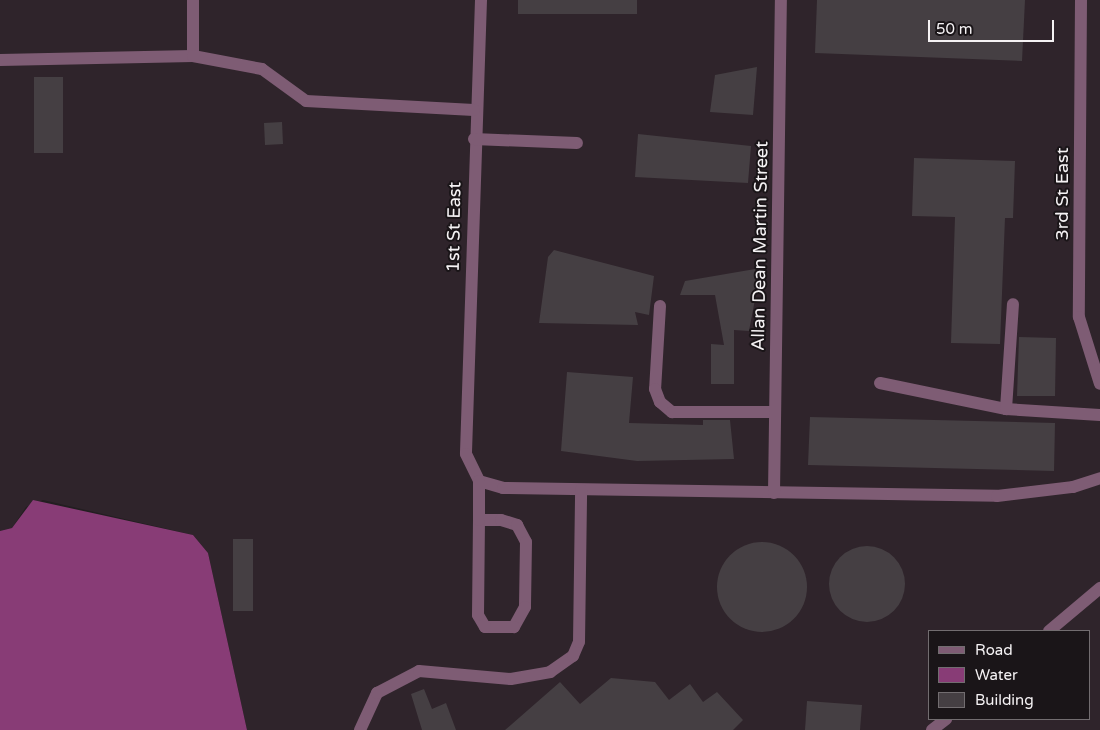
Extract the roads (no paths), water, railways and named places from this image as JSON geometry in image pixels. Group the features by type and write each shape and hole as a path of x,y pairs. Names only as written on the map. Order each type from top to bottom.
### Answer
{"street":[{"path":"193,0 193,56"},
{"name":"1st St East","path":"479,481 466,454 474,110 481,0"},
{"name":"Allan Dean Martin Street","path":"774,493 781,0"},
{"name":"3rd St East","path":"1081,0 1078,317 1100,384"},
{"path":"0,60 193,56 262,69 306,101 474,110"},
{"path":"474,139 577,143"},
{"path":"1006,409 1013,304"},
{"path":"660,306 655,388 660,402 672,412 775,412"},
{"path":"880,383 1006,409 1100,415"},
{"path":"479,520 501,520 517,525 526,542 525,607 514,627 485,627 478,615 479,481 503,488 997,496 1073,487 1100,478"},
{"path":"360,730 377,693 419,671 511,679 550,672 573,656 579,642 581,490"},
{"path":"1050,630 1100,588"},
{"path":"932,730 945,720"}],"water":[{"path":"33,500 193,535 208,553 247,730 0,730 0,531 12,528"}]}
